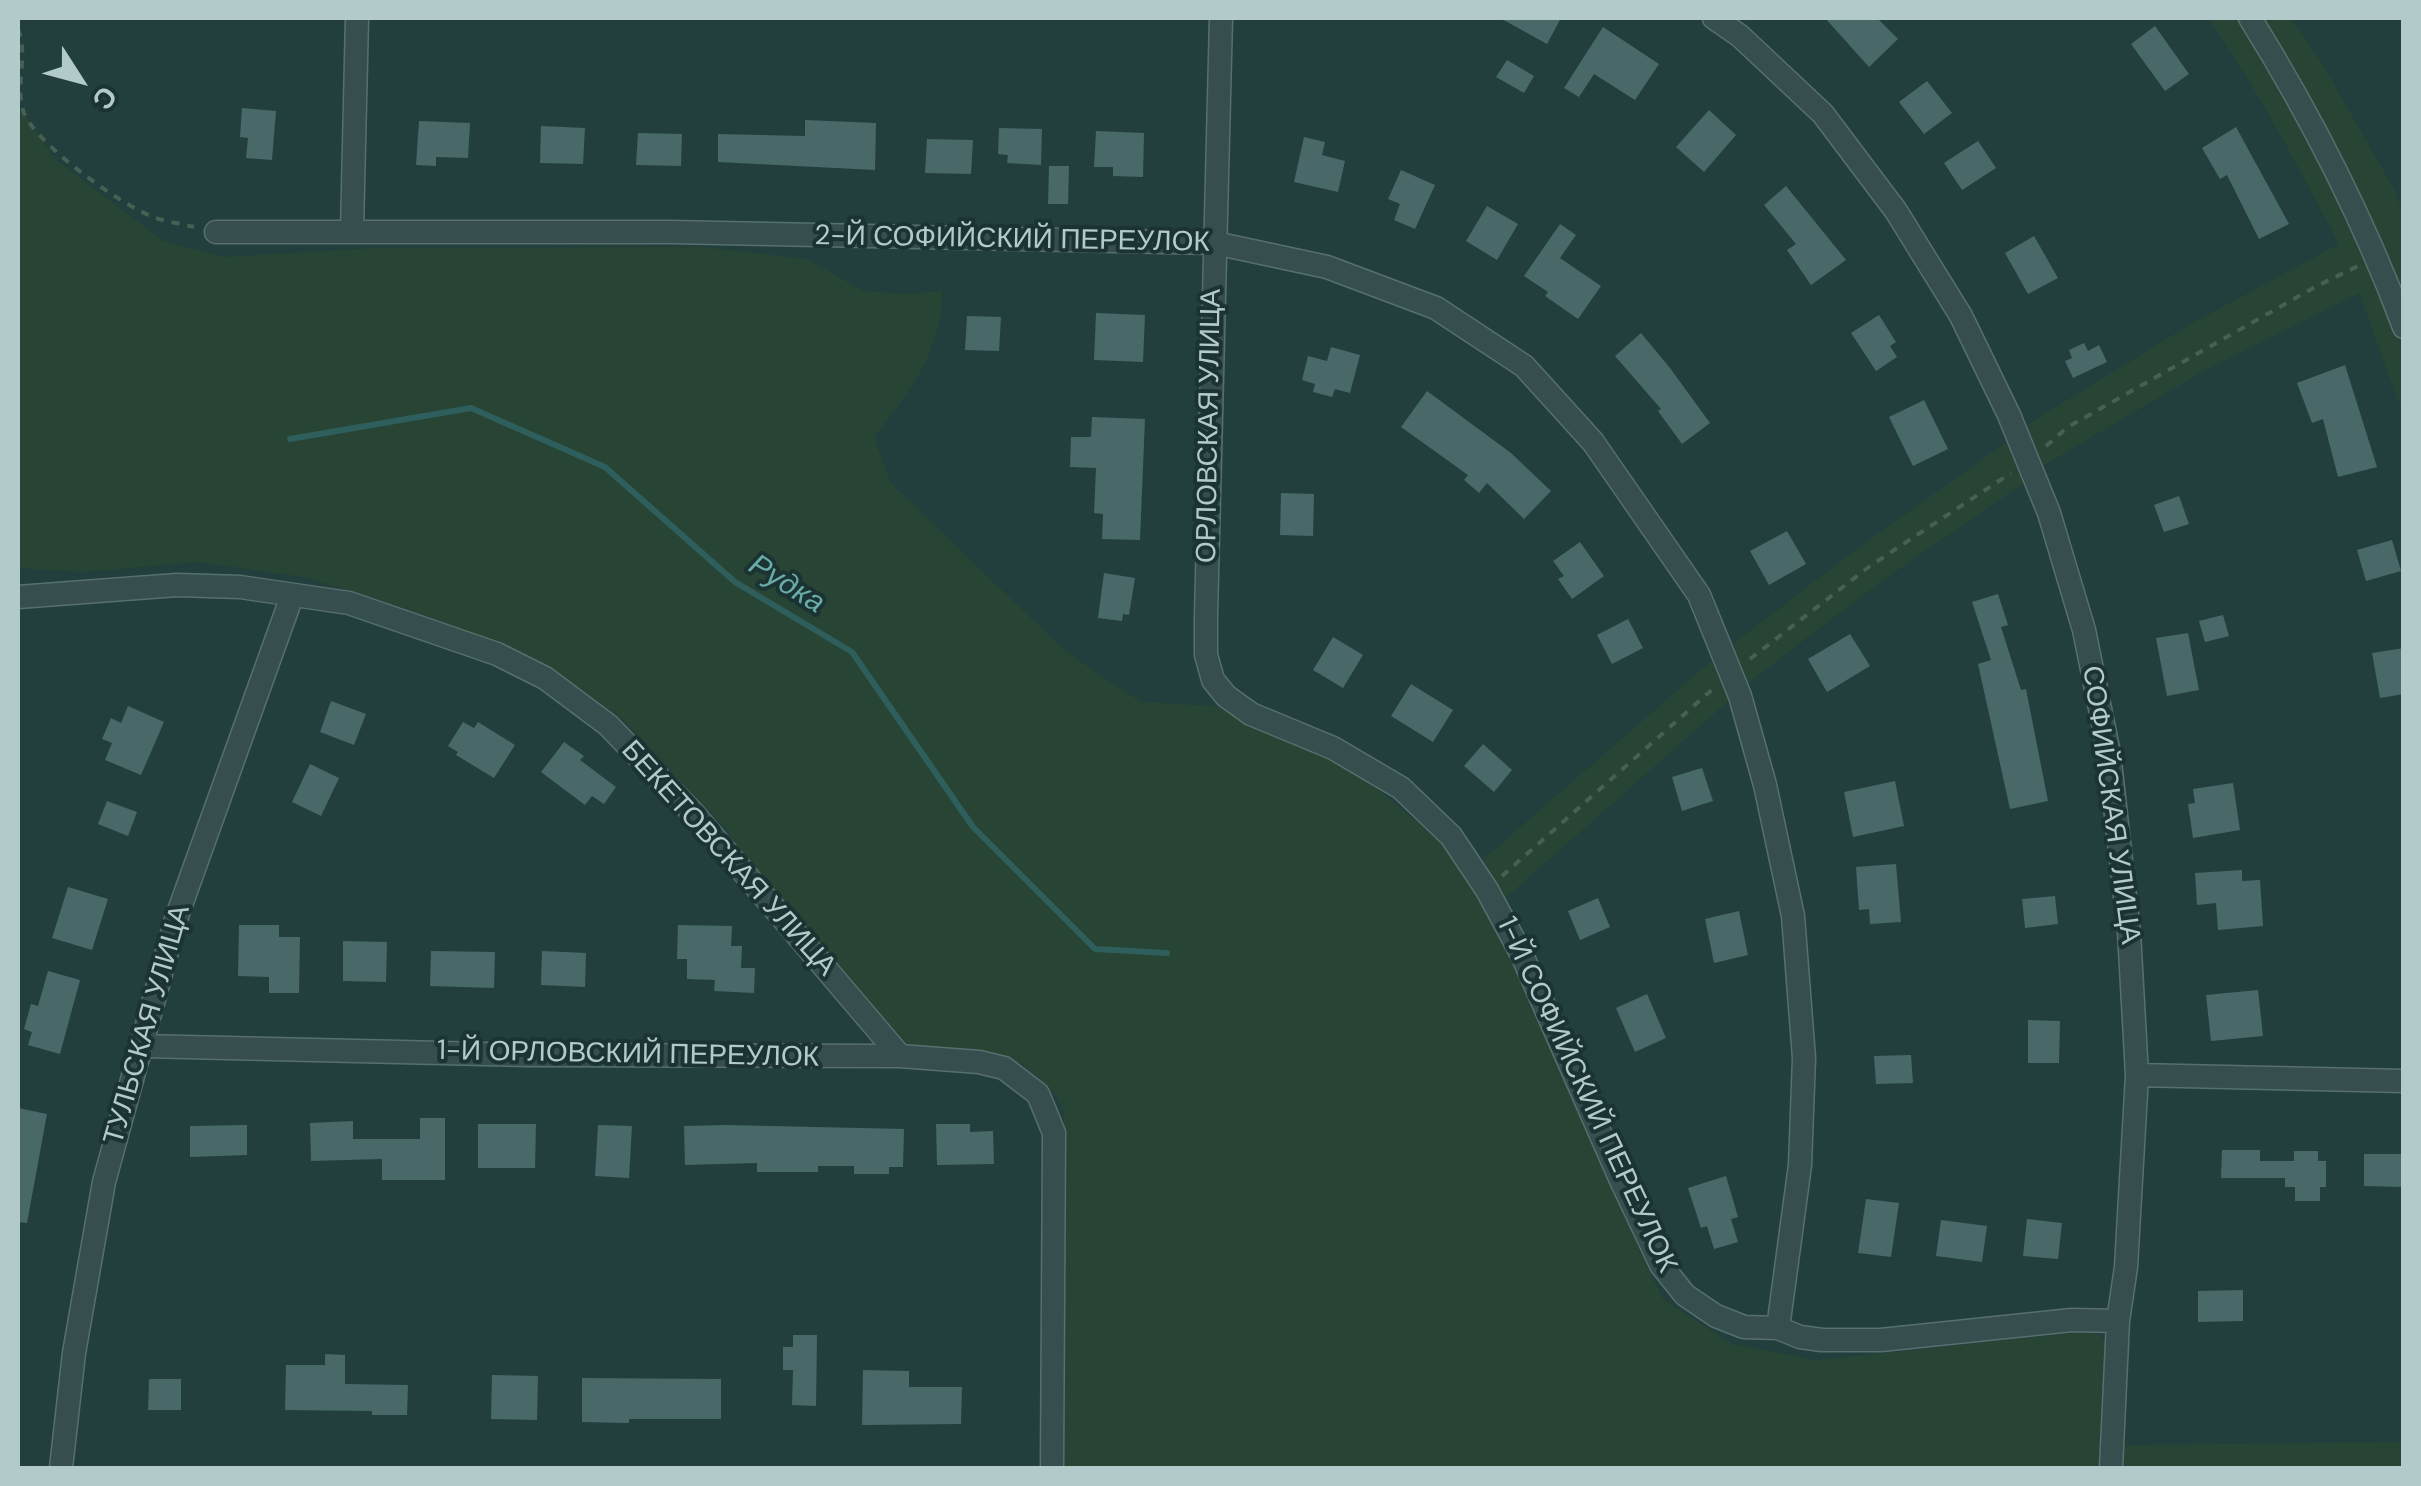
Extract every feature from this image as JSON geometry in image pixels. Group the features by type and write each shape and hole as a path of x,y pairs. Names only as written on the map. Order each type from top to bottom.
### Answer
{"street":[{"path":"352,230 358,18"},
{"name":"ОРЛОВСКАЯ УЛИЦА","path":"1206,654 1221,18"},
{"name":"СОФИЙСКАЯ УЛИЦА","path":"1714,18 1740,36 1823,114 1896,211 1961,316 2048,513 2084,630 2109,754 2129,932 2136,1075 2111,1468"},
{"path":"2250,18 2298,96 2378,257 2404,327"},
{"name":"2-Й СОФИЙСКИЙ ПЕРЕУЛОК","path":"216,232 670,232 1214,243 1327,267 1436,308 1524,366 1593,442 1698,595 1745,714 1766,785 1792,916 1803,1076 1800,1165 1778,1328"},
{"name":"БЕКЕТОВСКАЯ УЛИЦА","path":"18,597 177,585 240,587 349,603 496,654 545,678 608,724 695,815 900,1056"},
{"name":"ТУЛЬСКАЯ УЛИЦА","path":"61,1468 74,1353 104,1182 176,920 292,596"},
{"name":"1-Й СОФИЙСКИЙ ПЕРЕУЛОК","path":"1206,654 1213,680 1250,714 1333,748 1401,788 1451,836 1487,890 1522,955 1661,1265 1685,1295 1716,1316 1744,1328 1778,1328 1822,1340 1882,1340 2072,1320 2118,1321"},
{"name":"1-Й ОРЛОВСКИЙ ПЕРЕУЛОК","path":"142,1046 900,1056 980,1062 1004,1068 1038,1094 1054,1133 1052,1468"},
{"path":"2136,1075 2404,1081"}],"path":[{"path":"18,29 22,38 20,92 25,115 43,137 86,176 127,204 156,218 216,232"},
{"path":"2028,462 2068,427 2315,287 2378,257"}],"green space":[{"path":"2208,18 2239,18 2301,119 2360,238 2403,351 2403,414 2359,293 2205,370 2043,466 2025,426 2189,325 2339,244 2261,101"},
{"path":"2260,18 2291,18 2323,65 2394,189 2403,213 2403,301"},
{"path":"18,105 54,158 163,241 225,257 374,248 702,247 807,259 863,291 942,291 937,332 930,351 900,404 874,437 890,482 1065,651 1141,702 1216,706 1298,743 1364,777 1438,840 1467,874 1547,1030 1663,1299 1732,1344 1817,1360 2085,1332 2101,1335 2110,1351 2101,1468 1063,1468 1064,1111 1054,1092 1022,1064 972,1052 912,1049 892,1033 728,837 730,833 619,716 583,690 482,637 310,578 198,562 84,572 18,568"},
{"path":"2011,439 2028,480 1876,585 1748,683 1733,644 1858,548"},
{"path":"1718,655 1732,698 1502,901 1478,864"},
{"path":"2403,1442 2403,1468 2123,1468 2123,1445"}],"building":[{"path":"1500,18 1561,18 1547,44"},
{"path":"1825,18 1877,18 1898,39 1869,67"},
{"path":"2155,26 2189,74 2165,91 2131,44"},
{"path":"1603,27 1659,64 1635,100 1594,74 1579,97 1564,88"},
{"path":"1507,60 1534,76 1524,93 1496,77"},
{"path":"1927,81 1952,113 1924,134 1899,102"},
{"path":"242,108 276,111 272,160 246,158 248,138 240,137"},
{"path":"1709,110 1736,135 1704,172 1676,147"},
{"path":"805,120 876,123 875,170 718,162 718,134 805,136"},
{"path":"419,121 470,123 468,158 436,157 436,166 416,165"},
{"path":"541,126 585,128 583,164 540,163"},
{"path":"2236,127 2289,224 2259,239 2227,175 2220,179 2202,148"},
{"path":"999,128 1042,129 1041,165 1007,163 1008,155 998,154"},
{"path":"1096,131 1144,133 1143,177 1113,176 1113,167 1094,167"},
{"path":"638,133 682,134 681,166 636,165"},
{"path":"1304,137 1325,142 1322,155 1345,161 1338,192 1294,182"},
{"path":"927,139 973,140 971,174 925,173"},
{"path":"1978,141 1996,168 1962,190 1944,163"},
{"path":"1049,166 1069,166 1068,204 1048,204"},
{"path":"1401,170 1435,185 1415,229 1394,220 1400,204 1388,199"},
{"path":"1786,186 1846,260 1811,285 1787,250 1796,244 1764,205"},
{"path":"1487,206 1518,224 1497,260 1466,241"},
{"path":"1560,224 1576,235 1560,258 1601,286 1578,319 1524,276"},
{"path":"2034,236 2058,278 2028,294 2005,253"},
{"path":"1096,313 1145,315 1143,362 1094,360"},
{"path":"1879,315 1896,342 1890,346 1897,357 1876,371 1851,333"},
{"path":"967,316 1001,317 999,351 965,350"},
{"path":"1641,333 1710,423 1682,444 1658,411 1661,409 1615,356"},
{"path":"2084,343 2088,351 2099,345 2107,362 2073,378 2065,361 2072,358 2069,350"},
{"path":"1331,347 1360,355 1350,393 1335,389 1332,397 1313,392 1315,384 1302,380 1308,356 1327,361"},
{"path":"2345,365 2377,467 2338,477 2323,419 2312,423 2297,383"},
{"path":"1427,391 1511,453 1551,491 1524,519 1487,483 1479,493 1464,480 1468,475 1401,427"},
{"path":"1924,400 1948,449 1913,466 1889,417"},
{"path":"1092,417 1145,419 1140,540 1102,539 1103,514 1094,513 1096,468 1070,467 1071,437 1091,437"},
{"path":"1281,493 1314,494 1313,536 1280,535"},
{"path":"2179,496 2189,524 2164,532 2154,505"},
{"path":"1787,531 1806,564 1769,585 1750,551"},
{"path":"2392,540 2401,571 2366,581 2357,550"},
{"path":"1580,542 1604,576 1572,599 1558,579 1564,576 1553,561"},
{"path":"1104,573 1135,578 1129,615 1123,614 1122,621 1098,618"},
{"path":"1998,594 2008,625 2001,627 2021,690 2026,689 2048,801 2010,809 1978,664 1991,660 1972,602"},
{"path":"2223,615 2229,636 2205,642 2199,621"},
{"path":"1628,619 1643,648 1612,664 1597,635"},
{"path":"2188,633 2199,690 2167,696 2156,638"},
{"path":"1850,634 1870,666 1827,692 1808,659"},
{"path":"1333,637 1363,655 1343,688 1313,670"},
{"path":"2404,648 2404,694 2380,698 2372,653"},
{"path":"1411,684 1453,710 1433,742 1391,716"},
{"path":"331,701 366,714 354,745 320,732"},
{"path":"128,706 164,722 141,775 105,760 112,743 102,739 111,718 121,723"},
{"path":"463,722 474,728 478,722 515,745 494,778 448,746"},
{"path":"564,742 584,756 580,760 616,787 604,804 592,796 585,805 541,772"},
{"path":"1483,744 1512,770 1494,792 1464,766"},
{"path":"310,764 339,778 321,816 292,802"},
{"path":"1702,768 1713,801 1682,811 1672,777"},
{"path":"1895,781 1904,826 1853,837 1844,792"},
{"path":"2233,783 2240,830 2193,838 2188,804 2195,803 2193,789"},
{"path":"107,801 137,812 128,836 98,824"},
{"path":"1896,864 1901,922 1870,924 1869,909 1859,910 1856,867"},
{"path":"2242,870 2242,881 2260,880 2263,926 2218,930 2216,903 2197,905 2195,873"},
{"path":"68,887 108,899 92,950 52,938"},
{"path":"2055,896 2058,924 2025,928 2022,899"},
{"path":"1598,898 1610,927 1580,940 1568,911"},
{"path":"1739,911 1748,955 1714,963 1705,919"},
{"path":"239,925 279,925 279,937 300,937 299,993 269,993 269,977 238,976"},
{"path":"678,925 732,926 731,946 742,946 741,968 755,968 754,993 714,991 715,980 687,979 687,959 677,959"},
{"path":"343,941 387,942 386,982 343,981"},
{"path":"431,951 495,952 494,988 430,986"},
{"path":"542,951 586,953 585,987 541,985"},
{"path":"48,971 80,980 60,1054 28,1045 32,1032 24,1029 31,1004 38,1006"},
{"path":"2258,990 2263,1036 2211,1041 2206,995"},
{"path":"1647,994 1666,1038 1635,1052 1616,1008"},
{"path":"2028,1020 2060,1021 2059,1063 2028,1063"},
{"path":"1911,1055 1913,1083 1876,1084 1874,1056"},
{"path":"18,1108 47,1114 27,1223 18,1222"},
{"path":"420,1118 445,1118 445,1180 382,1180 382,1159 311,1161 310,1123 353,1121 353,1139 420,1139"},
{"path":"478,1124 536,1124 535,1168 478,1168"},
{"path":"936,1124 970,1124 970,1132 993,1131 994,1164 937,1165"},
{"path":"247,1125 247,1155 190,1157 190,1126"},
{"path":"598,1125 632,1126 629,1178 595,1176"},
{"path":"684,1126 904,1129 903,1167 889,1167 889,1174 854,1174 854,1166 818,1166 818,1172 757,1172 757,1163 685,1165"},
{"path":"2222,1150 2260,1150 2260,1161 2294,1161 2294,1151 2318,1151 2318,1161 2326,1161 2326,1187 2320,1187 2320,1201 2295,1201 2295,1187 2285,1187 2285,1178 2221,1178"},
{"path":"2364,1154 2404,1154 2404,1187 2364,1186"},
{"path":"1726,1176 1738,1217 1731,1219 1738,1242 1714,1249 1707,1226 1701,1228 1688,1188"},
{"path":"1866,1199 1899,1203 1891,1257 1858,1253"},
{"path":"2027,1219 2062,1223 2058,1259 2023,1256"},
{"path":"1941,1220 1987,1226 1982,1262 1936,1256"},
{"path":"2243,1290 2243,1321 2198,1322 2198,1291"},
{"path":"793,1335 817,1335 816,1406 792,1405 793,1370 783,1370 783,1347 793,1347"},
{"path":"325,1354 345,1355 345,1384 408,1385 407,1415 285,1410 286,1365 325,1365"},
{"path":"863,1370 909,1371 909,1387 962,1387 961,1424 862,1425"},
{"path":"492,1375 538,1376 537,1420 491,1419"},
{"path":"582,1378 721,1379 721,1419 582,1422"},
{"path":"149,1379 181,1379 181,1410 148,1410"}],"waterway":[{"name":"Рудка","path":"290,439 471,408 605,467 735,582 852,652 973,827 1095,949 1167,953"}]}
